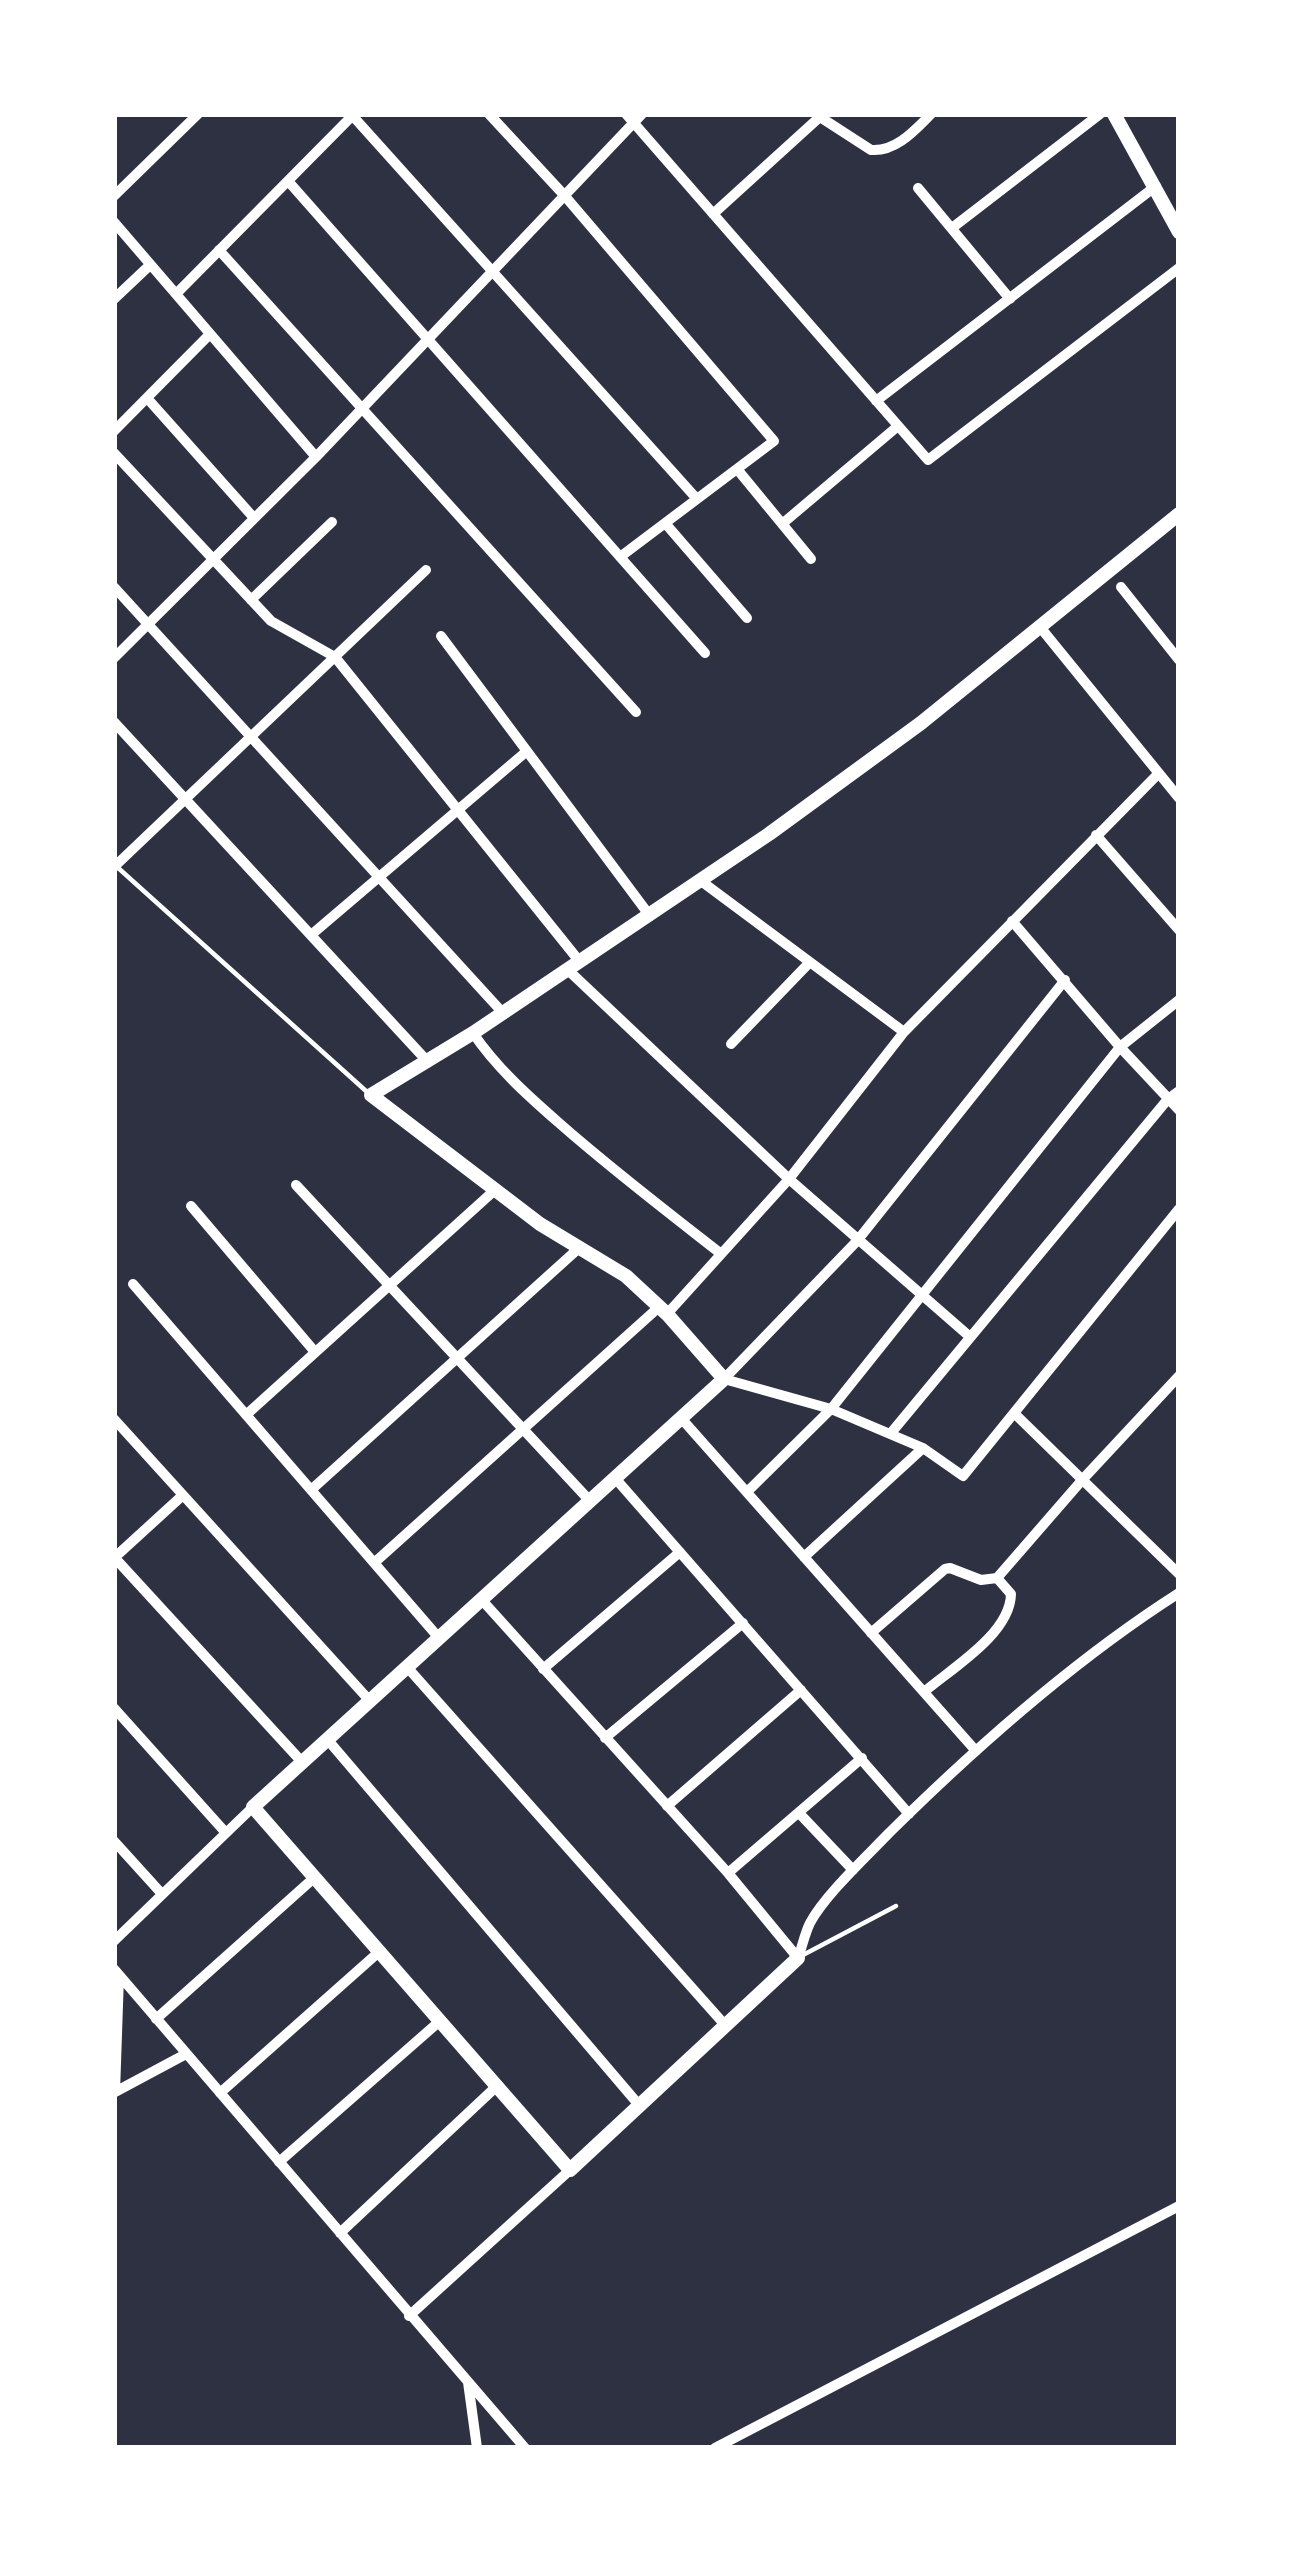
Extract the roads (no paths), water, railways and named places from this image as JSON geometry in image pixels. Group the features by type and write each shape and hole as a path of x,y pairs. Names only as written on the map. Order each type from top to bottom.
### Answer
{"street":[{"path":"114,196 198,114"},
{"path":"176,294 353,114 697,500"},
{"path":"489,114 774,441 620,557"},
{"path":"713,214 822,115 880,151 932,114"},
{"path":"952,228 1100,114"},
{"path":"1114,114 1179,232"},
{"path":"114,658 316,457 633,117 928,460 1179,268"},
{"path":"289,181 705,653"},
{"path":"876,401 1156,186"},
{"path":"918,188 1010,298"},
{"path":"114,222 316,457"},
{"path":"219,250 636,712"},
{"path":"114,299 151,265"},
{"path":"114,431 210,334"},
{"path":"147,398 254,518"},
{"path":"782,524 898,426"},
{"path":"114,453 271,621 335,657 458,810 574,966 788,1178 969,1336"},
{"path":"737,469 811,559"},
{"path":"1179,514 921,723 650,916 371,1095 540,1224 626,1276 724,1378 831,1408 923,1448 963,1476 1179,1209"},
{"path":"251,600 332,522"},
{"path":"665,524 747,618"},
{"path":"115,866 426,570"},
{"path":"114,587 503,1013"},
{"path":"1121,587 1179,660"},
{"path":"1040,627 1179,798"},
{"path":"441,636 650,916"},
{"path":"114,722 428,1062"},
{"path":"311,935 527,751"},
{"path":"374,1563 663,1310 720,1253 788,1178 904,1032 1159,773"},
{"path":"1096,835 1179,930"},
{"path":"701,881 904,1032"},
{"path":"1012,921 1120,1047 1173,1095 1179,1110"},
{"path":"731,1044 810,962"},
{"path":"114,1941 253,1807 724,1378 857,1241 1065,980"},
{"path":"747,1492 831,1408 1120,1047 1179,1000"},
{"path":"473,1033 524,1093 720,1253"},
{"path":"891,1433 1173,1095"},
{"path":"296,1185 590,1501"},
{"path":"246,1415 496,1189"},
{"path":"191,1206 315,1352"},
{"path":"311,1490 580,1248"},
{"path":"133,1284 439,1638"},
{"path":"871,1633 938,1573 950,1568 981,1580 997,1578 1178,1380"},
{"path":"1015,1414 1179,1574"},
{"path":"681,1418 976,1751"},
{"path":"114,1419 370,1701"},
{"path":"804,1557 923,1448"},
{"path":"615,1478 909,1814"},
{"path":"183,1495 114,1558 302,1762"},
{"path":"543,1669 680,1552"},
{"path":"924,1692 994,1634 1004,1620 1011,1594 997,1578"},
{"path":"409,2316 798,1958 810,1922 853,1870 976,1751 1125,1628 1179,1593"},
{"path":"481,1600 728,1873 798,1958"},
{"path":"604,1738 743,1623"},
{"path":"407,1667 725,2025"},
{"path":"667,1806 801,1690"},
{"path":"114,1708 226,1833"},
{"path":"327,1739 639,2105"},
{"path":"728,1873 862,1758"},
{"path":"253,1807 570,2170"},
{"path":"799,1813 853,1870"},
{"path":"114,1841 162,1894"},
{"path":"156,2019 315,1877"},
{"path":"220,2093 380,1951"},
{"path":"117,1973 525,2448"},
{"path":"117,1973 115,2092 186,2054"},
{"path":"279,2162 441,2020"},
{"path":"340,2233 498,2085"},
{"path":"715,2448 1179,2206"},
{"path":"467,2379 477,2448"}],"lane":[{"path":"115,866 371,1095"},
{"path":"798,1958 896,1906"}]}
